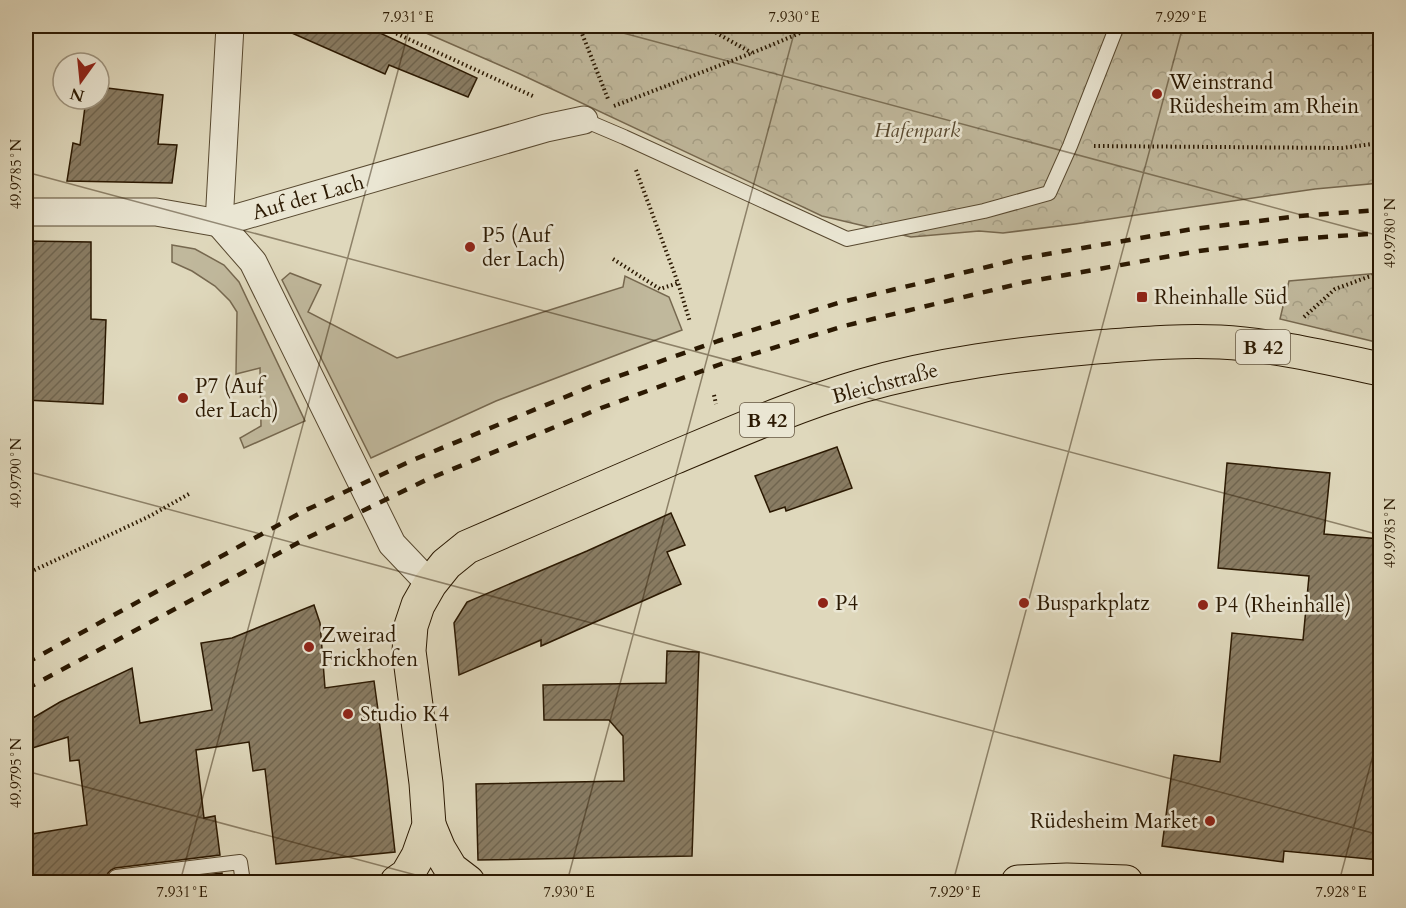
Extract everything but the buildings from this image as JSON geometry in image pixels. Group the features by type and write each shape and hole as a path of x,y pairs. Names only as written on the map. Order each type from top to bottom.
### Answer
{"main road":[{"name":"Bleichstraße","path":"430,584 446,564 467,547 725,436 803,405 859,386 900,376 1042,351 1180,341 1221,342 1269,348 1380,369"},
{"name":"B 42","path":"430,584 418,605 411,626 409,651 426,783 429,825 451,869 468,882"},
{"name":"B 42","path":"397,882 406,875 417,856 429,825"},
{"path":"1018,882 1067,880 1118,882"}],"street":[{"path":"230,26 219,223 253,262 392,544 430,584"},
{"name":"Auf der Lach","path":"26,212 156,212 219,223 546,128 584,120"}],"lane":[{"path":"584,120 847,239 984,211 1049,193 1118,26"},
{"path":"117,882 116,877 240,862 243,882"}],"path":[{"path":"380,26 584,120"},
{"path":"579,26 611,107 817,26"},
{"path":"704,26 752,53"},
{"path":"624,137 678,283 690,322"},
{"path":"1070,146 1342,148 1380,143"},
{"path":"613,259 660,289 678,283"},
{"path":"1269,348 1335,289 1380,274"},
{"path":"26,574 148,517 189,494"}],"green space":[{"name":"Hafenpark","path":"410,26 1380,26 1380,183 1315,189 1003,233 979,231 911,237 822,216 520,74"},
{"path":"172,245 195,249 224,265 239,282 305,421 244,448 240,438 261,426 260,368 236,374 237,312 215,286 192,271 172,262"},
{"path":"290,273 321,285 308,312 397,358 623,287 625,276 669,297 682,330 496,401 371,458 282,280"},
{"path":"1380,273 1380,343 1280,319 1289,281"}],"railway":[{"path":"26,663 304,511 413,460 599,383 718,341 838,303 1024,258 1193,229 1300,216 1380,210"},
{"path":"26,689 309,537 426,480 601,408 721,364 844,326 1026,282 1199,251 1299,239 1380,233"}],"place":[{"name":"Weinstrand Rüdesheim am Rhein","path":"1157,94"},
{"name":"P5 (Auf der Lach)","path":"470,247"},
{"name":"Rheinhalle Süd","path":"1142,297"},
{"name":"P7 (Auf der Lach)","path":"183,398"},
{"name":"P4","path":"823,603"},
{"name":"Busparkplatz","path":"1024,603"},
{"name":"P4 (Rheinhalle)","path":"1203,605"},
{"name":"Zweirad Frickhofen","path":"309,647"},
{"name":"Studio K4","path":"348,714"},
{"name":"Rüdesheim Market","path":"1210,821"}]}
